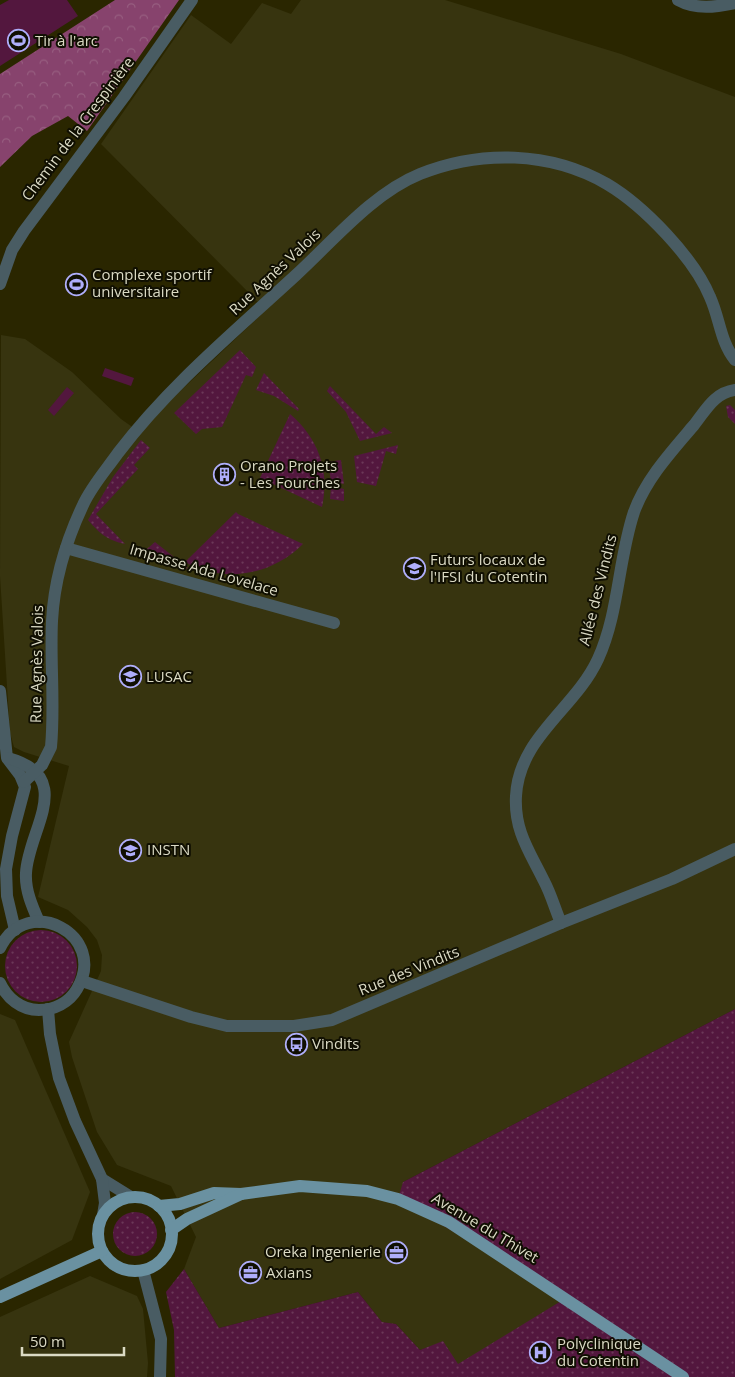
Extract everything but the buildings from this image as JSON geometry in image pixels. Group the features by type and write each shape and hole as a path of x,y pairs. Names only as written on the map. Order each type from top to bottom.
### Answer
{"main road":[{"name":"Avenue du Thivet","path":"159,1206 180,1204 214,1193 242,1194 300,1186 368,1191 414,1205 449,1222 489,1247 684,1377"},
{"name":"Avenue du Thivet","path":"171,1230 187,1219 242,1194"},
{"path":"130,1197 146,1199 159,1206 168,1217 171,1230 170,1245 164,1256 155,1265 143,1270 131,1270 120,1267 110,1261 102,1251 98,1233 103,1215 115,1202 130,1197"},
{"path":"0,1297 102,1251"}],"street":[{"name":"Chemin de la Crespinière","path":"0,284 4,268 12,250 45,200 124,96 192,0"},
{"path":"678,0 684,4 711,8 735,3"},
{"name":"Rue Agnès Valois","path":"24,782 48,756 51,747 52,622 57,585 66,548 83,505 105,470 139,426 176,387 390,189 442,166 462,161 503,156 552,162 589,174 624,195 656,222 703,284 712,302 722,340 735,360"},
{"name":"Allée des Vindits","path":"561,923 544,881 530,857 518,823 516,797 522,766 537,738 578,692 598,659 610,620 634,512 648,483 716,397 735,390"},
{"name":"Impasse Ada Lovelace","path":"66,548 334,623"},
{"path":"0,691 4,758 24,782 25,792 12,836 6,870 7,896 15,930"},
{"path":"4,758 18,761 34,773 42,783 46,795 42,815 29,853 26,872 29,897 38,922"},
{"name":"Rue des Vindits","path":"82,981 191,1017 227,1026 257,1028 332,1020 429,981 561,923 672,879 735,849"},
{"path":"0,948 7,937 15,930 38,922 53,923 65,929 76,939 85,962 82,981 74,994 63,1004 48,1009 36,1010 23,1006 12,1000 0,983"},
{"path":"48,1009 50,1034 63,1091 102,1178 105,1203 103,1215"},
{"path":"102,1178 130,1197"},
{"path":"143,1270 161,1339 160,1377"}],"shaded area":[{"name":"Tir à l'arc","path":"9,0 67,0 78,16 0,66 0,5"},
{"path":"301,0 445,0 621,54 735,97 735,1009 403,1182 566,1298 546,1311 641,1377 387,1377 440,1343 420,1350 396,1324 382,1322 358,1292 219,1328 184,1269 196,1237 171,1186 117,1165 97,1132 72,1057 69,1042 101,971 102,955 97,940 87,927 68,910 38,897 69,766 14,747 10,733 0,576 1,335 25,339 72,372 121,419 138,431 266,310 101,144 191,15 231,44 262,3 291,14"},
{"path":"240,350 256,367 252,377 246,375 222,427 202,429 196,434 174,413"},
{"path":"105,368 134,378 131,386 102,376"},
{"path":"264,373 299,409 298,411 274,396 256,390"},
{"path":"330,386 376,434 384,427 392,433 360,441 346,412 327,391"},
{"path":"67,387 74,393 54,416 48,410"},
{"path":"730,405 735,410 735,424 728,417 726,406"},
{"path":"290,414 308,433 320,456 324,480 322,507 260,478"},
{"path":"141,440 150,448 134,465 138,469 96,514 125,544 104,536 88,520 113,477"},
{"path":"398,445 396,454 386,451 376,486 357,482 354,456"},
{"path":"341,460 344,484 331,481 328,462"},
{"path":"331,486 344,489 344,501 330,499"},
{"path":"236,512 303,544 291,555 277,563 247,573 216,573 200,569 185,562"},
{"path":"155,542 189,569 140,555"},
{"path":"41,930 55,933 67,940 74,952 77,966 74,980 67,992 55,999 41,1002 27,999 15,992 8,980 5,966 8,952 15,940 27,933"},
{"path":"735,1009 735,1377 175,1377 174,1330 166,1292 184,1269 219,1328 358,1292 382,1322 396,1324 420,1350 443,1341 458,1364 566,1298 398,1199 403,1182"},
{"path":"0,1014 15,1020 90,1192 72,1240 0,1279"},
{"path":"139,1212 151,1218 156,1225 156,1243 151,1250 144,1255 131,1256 123,1253 116,1246 113,1230 116,1222 123,1215"},
{"path":"90,1276 137,1296 143,1309 148,1363 147,1377 0,1377 0,1317"}],"green space":[{"path":"115,0 179,0 87,131 68,116 32,136 0,167 0,74"}],"place":[{"name":"Tir à l'arc","path":"19,41"},
{"name":"Complexe sportif universitaire","path":"76,284"},
{"name":"Orano Projets - Les Fourches","path":"224,475"},
{"name":"Futurs locaux de l'IFSI du Cotentin","path":"414,569"},
{"name":"LUSAC","path":"130,677"},
{"name":"INSTN","path":"131,850"},
{"name":"Vindits","path":"296,1044"},
{"name":"Oreka Ingenierie","path":"397,1252"},
{"name":"Axians","path":"250,1273"},
{"name":"Polyclinique du Cotentin","path":"541,1353"}]}
